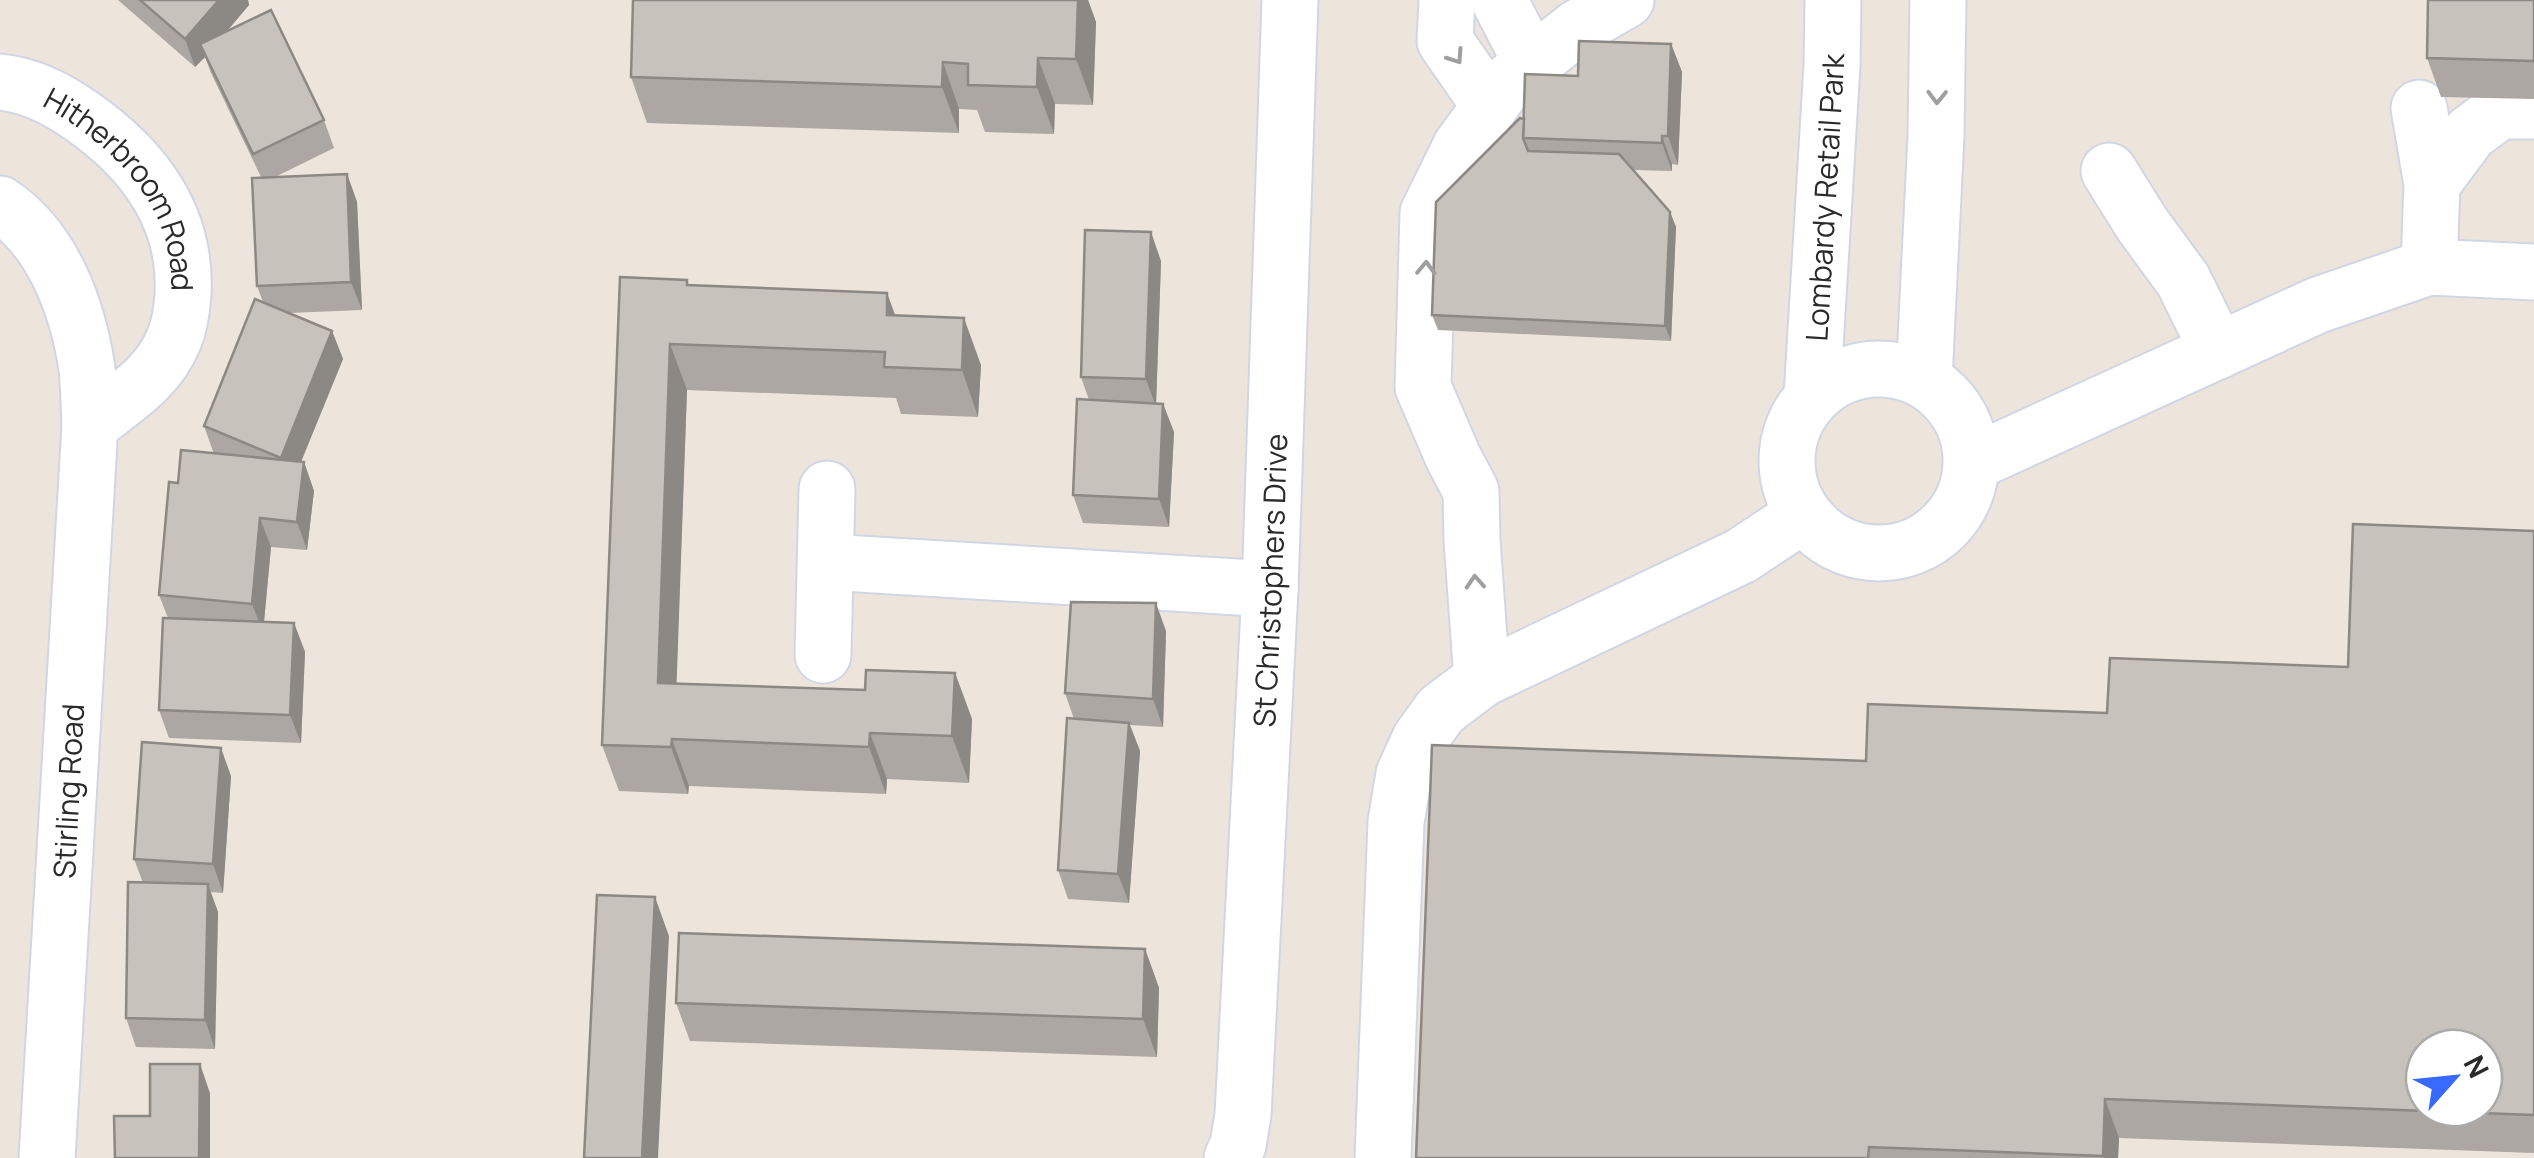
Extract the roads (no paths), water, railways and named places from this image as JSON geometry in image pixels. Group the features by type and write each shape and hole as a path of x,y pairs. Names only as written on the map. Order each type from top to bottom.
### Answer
{"street":[{"name":"St Christophers Drive","path":"1232,1158 1243,1116 1270,589 1290,0"},
{"path":"1447,0 1445,41 1490,106"},
{"path":"1499,0 1532,64"},
{"path":"1482,680 1472,492 1452,457 1423,387 1428,212 1461,146 1507,83 1578,28 1626,0"},
{"name":"Lombardy Retail Park","path":"1812,397 1833,0"},
{"path":"1924,380 1938,0"},
{"name":"Hitherbroom Road","path":"0,82 37,90 65,104 122,148 163,200 176,236 184,271 182,314 174,340 157,371 90,425"},
{"path":"2419,108 2432,184 2429,267"},
{"path":"2432,184 2470,133 2500,111 2534,110"},
{"path":"2109,171 2182,280 2218,351"},
{"name":"Stirling Road","path":"0,204 51,260 82,341 88,374 90,425 47,1158"},
{"path":"1972,463 2318,305 2429,267 2534,272"},
{"path":"1865,369 1895,370 1924,380 1944,396 1959,415 1972,463 1966,492 1953,517 1932,538 1906,550 1878,554 1849,549 1824,536 1803,515 1790,486 1786,454 1793,424 1812,397 1836,378 1865,369"},
{"path":"823,656 827,489"},
{"path":"1382,1158 1396,822 1404,774 1420,739 1441,710 1482,680 1741,556 1803,515"},
{"path":"826,562 1270,589"}]}
